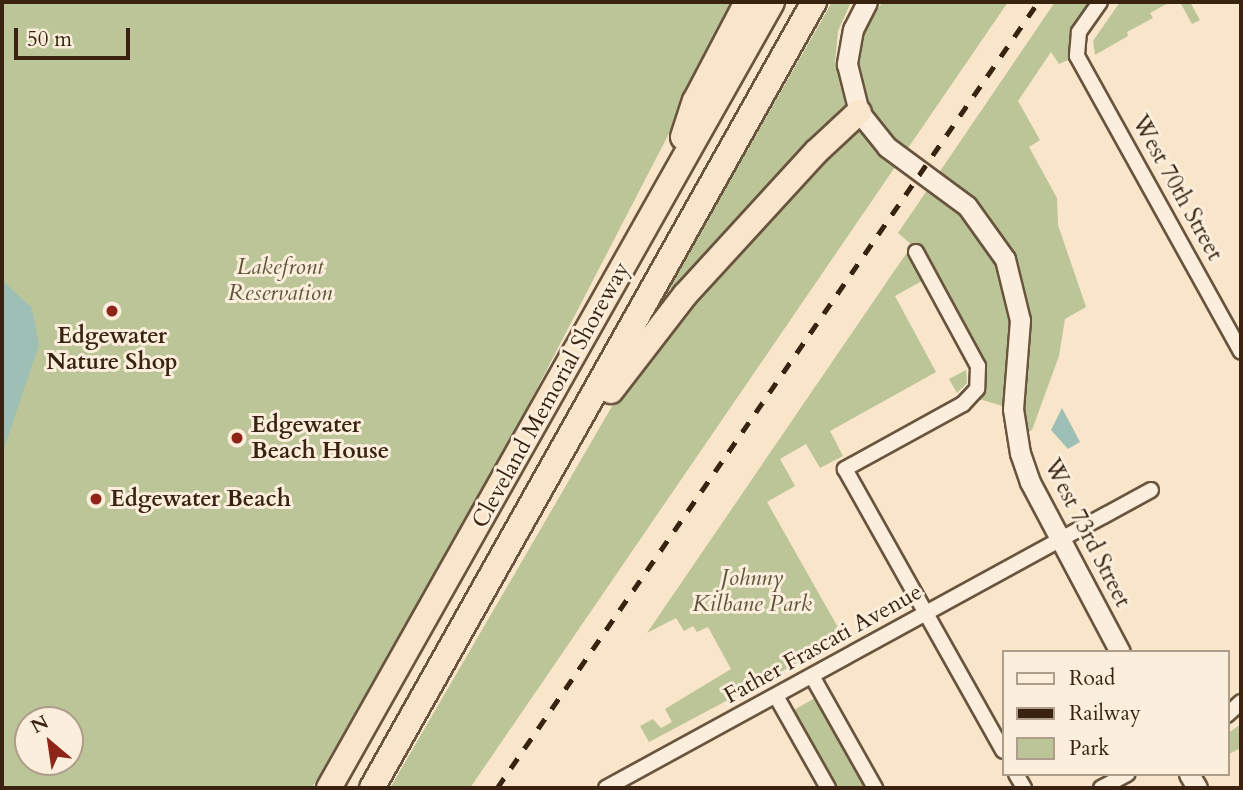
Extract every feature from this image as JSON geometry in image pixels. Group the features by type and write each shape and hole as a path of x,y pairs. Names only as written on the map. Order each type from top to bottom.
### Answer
{"highway":[{"path":"665,190 695,101 747,2"},
{"name":"Cleveland Memorial Shoreway","path":"329,788 772,2"},
{"name":"Cleveland Memorial Shoreway","path":"372,788 814,2"},
{"path":"542,487 671,312 817,151 859,112"}],"street":[{"name":"West 73rd Street","path":"867,2 853,29 847,64 859,112 887,147 967,206 1004,259 1020,320 1013,409 1017,439 1030,482 1119,650"},
{"name":"West 70th Street","path":"1100,2 1076,44 1077,56 1241,352"},
{"path":"916,252 978,366 977,389 963,404 845,469 1002,749"},
{"name":"Father Frascati Avenue","path":"606,788 1151,490"},
{"path":"812,676 876,788"},
{"path":"776,696 828,788"},
{"path":"1101,788 1122,776"}],"green space":[{"name":"Lakefront Reservation","path":"2,2 737,2 499,462 312,788 2,788"},
{"path":"832,2 851,2 838,31 835,63 883,2 1008,2 470,788 390,788 678,293 669,287"},
{"name":"Johnny Kilbane Park","path":"1055,2 1100,2 1079,32 1077,56 1059,64 1051,52 1018,101 1040,140 1029,147 1057,198 1058,225 1086,307 1065,319 1059,356 1032,430 1017,439 1013,409 972,397 979,383 929,277 895,296 936,372 830,431 843,456 820,468 806,444 780,459 795,486 767,502 844,638 649,742 640,726 653,719 661,728 672,722 665,709 731,669 708,627 697,632 693,626 684,631 676,618 647,633 912,245 898,233"},
{"path":"1120,2 1170,2 1150,13 1153,18 1127,32 1128,36 1095,55 1093,41"},
{"path":"1180,2 1190,2 1200,20 1192,24"},
{"path":"966,370 967,383 957,393 949,379"},
{"path":"822,694 875,788 828,788 787,714"},
{"path":"1241,724 1241,748 1229,754 1229,733"}],"water":[{"path":"2,280 32,308 39,345 2,454"},
{"path":"1062,408 1080,442 1068,449 1051,430"}],"railway":[{"path":"497,788 1038,2"}],"place":[{"name":"Edgewater Nature Shop","path":"112,311"},
{"name":"Edgewater Beach House","path":"237,438"},
{"name":"Edgewater Beach","path":"96,499"}]}
